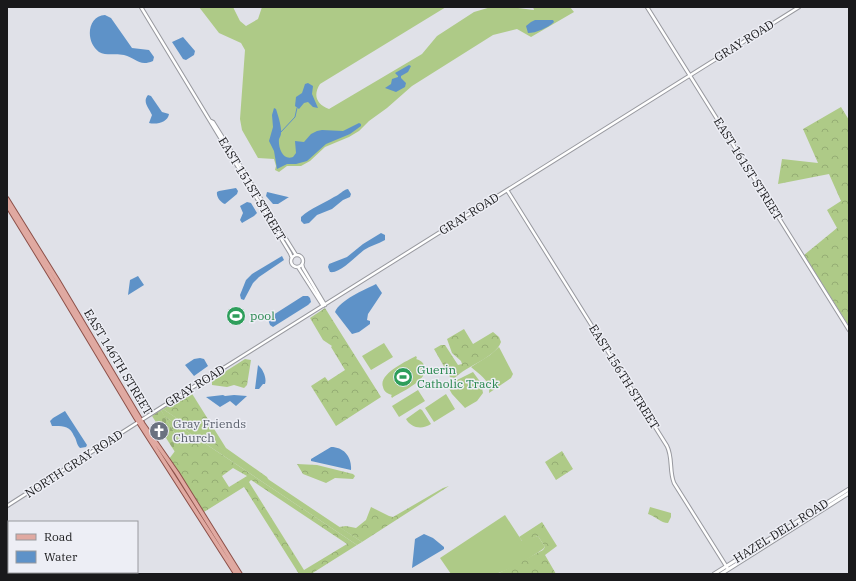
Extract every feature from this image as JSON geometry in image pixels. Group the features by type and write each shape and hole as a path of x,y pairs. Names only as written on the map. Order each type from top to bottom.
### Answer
{"main road":[{"name":"EAST 146TH STREET","path":"7,199 58,281 140,421 179,478 240,574"},
{"name":"EAST 146TH STREET","path":"7,205 236,574"},
{"name":"HAZEL DELL ROAD","path":"721,574 727,568 849,489"},
{"name":"HAZEL DELL ROAD","path":"714,574 727,568 849,493"}],"street":[{"name":"EAST 151ST STREET","path":"141,7 290,252 292,258"},
{"name":"EAST 161ST STREET","path":"647,7 688,75 849,330"},
{"name":"GRAY ROAD","path":"140,421 688,75 799,7"},
{"name":"EAST 151ST STREET","path":"211,121 296,255"},
{"name":"EAST 156TH STREET","path":"507,190 667,446 671,456 671,473 674,483 727,568"},
{"path":"296,255 299,255 302,258 303,268 324,306 298,267 295,267 292,264 292,258 296,255"},
{"path":"298,267 302,264"},
{"name":"NORTH GRAY ROAD","path":"7,506 140,421"}],"green space":[{"path":"199,7 233,7 240,21 246,26 258,19 262,7 446,7 320,84 316,95 317,99 321,105 329,109 422,54 437,36 474,12 491,7 510,7 534,10 533,7 570,7 574,12 531,37 517,29 493,35 412,86 359,131 325,147 310,161 301,166 287,166 279,172 275,170 276,166 274,159 258,158 242,130 240,119 245,50 241,43 219,33"},
{"path":"841,107 849,120 849,326 804,255 837,228 827,210 841,201 829,174 778,184 782,159 818,163 803,129"},
{"path":"325,308 381,397 336,426 311,386 325,377 328,381 345,370 331,347 332,346 323,340 310,318"},
{"path":"464,329 473,344 493,332 499,337 501,342 493,353 455,378 450,377 434,349 441,345 445,345 458,365 462,364 461,361 452,353 447,339"},
{"path":"384,343 393,357 371,370 362,356"},
{"path":"499,347 513,374 511,378 489,393 486,381 471,367 490,355"},
{"path":"416,356 416,359 419,360 425,367 423,376 419,381 392,398 392,395 384,389 383,382 385,377 394,368"},
{"path":"245,359 251,360 247,385 244,388 234,385 227,387 212,385 212,380"},
{"path":"473,372 481,383 483,393 477,401 465,408 452,394 448,387 449,384"},
{"path":"418,390 425,401 399,417 392,406"},
{"path":"191,392 226,448 267,477 269,481 163,409"},
{"path":"446,394 455,409 434,422 425,408"},
{"path":"163,409 362,542 357,545 164,416 161,410"},
{"path":"420,409 431,424 428,426 417,427 408,422 406,419"},
{"path":"161,410 181,444 175,452 152,416"},
{"path":"164,416 357,545 311,574 299,574 244,487 204,512 169,459 181,443","holes":["233,468 247,476 229,487 222,476","251,480 347,544 304,570 249,482"]},
{"path":"562,451 573,469 556,480 545,462"},
{"path":"297,464 317,465 353,474 355,476 353,479 335,478 326,483 303,474"},
{"path":"449,486 362,542 339,527 346,526 356,528 366,520 371,507 393,517"},
{"path":"650,507 671,513 668,523 648,514"},
{"path":"505,515 522,541 538,536 545,547 529,558 499,573 484,575 451,574 440,558"},
{"path":"542,522 557,546 545,555 556,574 497,574 543,550 545,547 538,536 523,542 519,537"}],"water":[{"path":"105,15 111,18 132,48 149,50 154,57 153,61 141,63 128,56 105,54 94,48 90,36 90,30 94,20 99,16"},
{"path":"535,20 553,20 554,22 542,30 528,33 526,26"},
{"path":"183,37 195,51 194,55 186,60 183,59 172,42"},
{"path":"409,65 411,66 408,72 401,76 406,83 405,87 396,92 385,88 391,84 392,79 398,77 395,73"},
{"path":"308,83 313,86 312,94 318,108 313,107 308,102 304,103 299,109 295,106 296,97 302,93 305,84"},
{"path":"148,95 151,96 162,112 169,114 167,119 159,123 149,123 152,115 146,103 146,98"},
{"path":"274,108 276,109 281,128 279,139 280,150 286,157 289,158 293,157 296,153 295,141 304,142 311,134 317,131 343,131 359,123 361,126 350,134 326,144 307,161 296,164 287,164 277,169 274,151 269,141 273,127 272,115"},
{"path":"236,188 238,191 237,194 225,204 220,201 217,192"},
{"path":"348,189 351,194 350,197 343,200 332,209 317,215 309,223 304,224 301,221 301,217 309,211"},
{"path":"267,192 289,197 278,204 273,204 266,196"},
{"path":"247,202 251,203 257,213 242,223 240,220 243,213 240,206"},
{"path":"381,233 385,235 385,240 364,250 348,264 338,270 330,272 328,267 329,264 347,257 363,244"},
{"path":"282,256 284,260 259,277 253,283 244,300 241,299 240,295 246,280 252,274"},
{"path":"138,276 144,285 128,295 130,280"},
{"path":"376,284 382,293 368,314 367,320 370,321 370,324 359,332 352,334 335,312 347,299"},
{"path":"303,296 308,296 310,298 311,302 308,305 273,327 270,325 268,319 270,317"},
{"path":"194,359 204,359 208,366 194,376 185,365"},
{"path":"258,365 264,374 265,384 263,384 259,389 255,389"},
{"path":"223,395 247,396 236,406 230,401 220,407 206,397"},
{"path":"65,411 87,445 86,447 80,448 72,432 68,428 62,426 52,426 50,421"},
{"path":"331,447 340,449 349,457 351,470 311,461 311,459"},
{"path":"424,534 433,538 444,547 444,549 412,568 415,539"}],"waterway":[{"path":"281,132 295,117 297,108"}],"place":[{"name":"pool","path":"236,316"},
{"name":"Guerin Catholic Track","path":"403,377"},
{"name":"Gray Friends Church","path":"159,431"}]}
